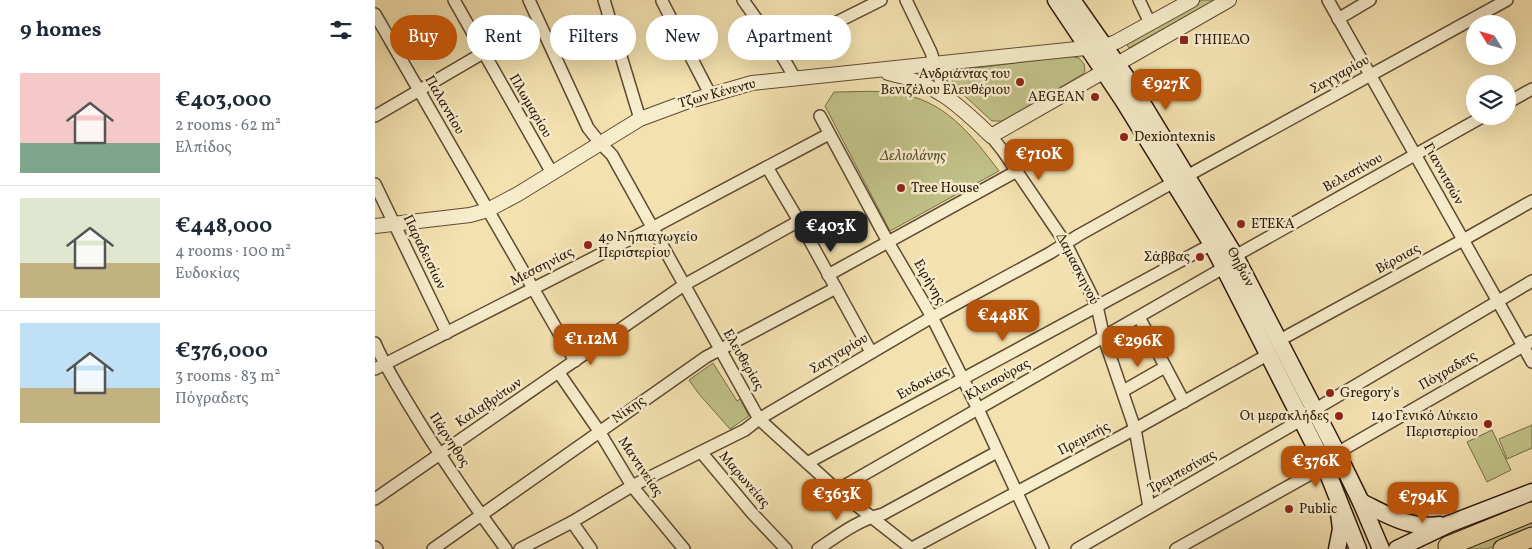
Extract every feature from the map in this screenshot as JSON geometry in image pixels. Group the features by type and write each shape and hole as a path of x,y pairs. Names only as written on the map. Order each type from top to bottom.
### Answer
{"highway":[{"path":"1448,546 1532,512"},
{"path":"1503,549 1532,537"}],"main road":[{"name":"Θηβών","path":"1056,0 1088,47 1111,67 1230,262 1308,415 1325,466 1358,549"},
{"name":"Θηβών","path":"1072,0 1111,44 1111,67"},
{"name":"Θηβών","path":"1180,179 1212,244 1230,262"},
{"name":"Θηβών","path":"1308,415 1337,453 1381,549"},
{"path":"1397,549 1449,524 1532,492"},
{"path":"1337,498 1341,529 1337,549"},
{"path":"1361,502 1410,525 1425,527 1449,524"},
{"path":"1419,549 1449,524"}],"street":[{"name":"Πλωμαρίου","path":"454,0 467,24"},
{"name":"Ελευθερίας","path":"529,0 588,128 599,143 612,155 759,418 837,490 912,549"},
{"path":"604,0 640,119"},
{"path":"743,0 754,15"},
{"path":"850,15 881,0"},
{"path":"907,0 936,64 945,95"},
{"path":"1139,0 1150,24"},
{"path":"1111,44 1192,0"},
{"path":"991,136 1229,0"},
{"name":"Γιαννιτσών","path":"1328,0 1497,301 1527,343 1532,362"},
{"path":"1338,19 1370,0"},
{"name":"Σαγγαρίου","path":"520,549 572,522 632,486 745,430 759,418 932,317 1507,0"},
{"path":"661,1 710,94"},
{"name":"Παλαντίου","path":"375,14 488,210"},
{"name":"Τζων Κένεντυ","path":"375,226 470,215 488,210 552,174 640,119 710,94 753,83 1111,44"},
{"path":"375,116 471,60"},
{"name":"Πλωμαρίου","path":"487,60 552,174"},
{"path":"785,60 795,78"},
{"name":"Δαμασκηνού","path":"877,71 916,81 945,95 973,118 991,136 1017,171 1066,244 1097,306 1104,338 1135,429 1149,507"},
{"path":"1516,98 1532,89"},
{"name":"Ειρήνης","path":"819,116 888,242 932,317 978,408 1043,549"},
{"name":"Βελεστίνου","path":"1230,262 1468,125"},
{"name":"Μεσσηνίας","path":"380,367 652,228 829,134"},
{"path":"767,167 871,352"},
{"path":"828,275 1017,171"},
{"name":"Παραδεισίων","path":"375,184 447,333"},
{"name":"Βέροιας","path":"1273,348 1532,201"},
{"path":"488,210 575,361"},
{"name":"Καλαβρύτων","path":"375,500 684,285 799,221"},
{"name":"Ευδοκίας","path":"807,463 1212,244"},
{"name":"Κλεισούρας","path":"837,490 978,408 1104,338 1230,262"},
{"name":"Τρεμπεσίνας","path":"1077,549 1308,415 1532,281"},
{"name":"Νίκης","path":"433,549 706,357 836,288"},
{"path":"1139,317 1184,402"},
{"name":"Πάρνηθος","path":"375,343 380,367 481,515 507,549"},
{"name":"Πόγραδετς","path":"1337,453 1527,343"},
{"name":"Πρεμετής","path":"912,549 1184,402 1273,348"},
{"path":"1123,391 1165,367"},
{"name":"Μαντινείας","path":"559,373 599,431 632,486 684,549"},
{"name":"Μαρωνείας","path":"701,452 752,513 787,549"},
{"path":"818,549 856,523 869,517 883,514 997,452"},
{"path":"1176,549 1325,466"},
{"path":"572,522 591,549"}],"green space":[{"path":"1202,0 1215,0 1129,48 1126,43"},
{"path":"1070,56 1079,58 1084,64 1085,71 1083,74 1003,121 992,121 956,88 952,81 955,73 960,70"},
{"name":"Δελιολάνης","path":"834,92 887,92 912,97 928,103 955,120 978,144 999,171 890,231 825,106"},
{"path":"713,363 737,401 740,399 749,416 730,429 689,380"},
{"path":"1532,425 1532,448 1507,459 1499,439"},
{"path":"1492,430 1511,470 1487,482 1467,442"},
{"path":"1532,521 1532,530 1487,549 1463,549"}],"place":[{"name":"ΓΗΠΕΔΟ","path":"1184,40"},
{"name":"Ανδριάντας του Βενιζέλου Ελευθέριου","path":"1020,82"},
{"name":"AEGEAN","path":"1095,97"},
{"name":"Dexiontexnis","path":"1124,137"},
{"name":"Tree House","path":"901,188"},
{"name":"ΕΤΕΚΑ","path":"1241,224"},
{"name":"4ο Νηπιαγωγείο Περιστερίου","path":"588,245"},
{"name":"Σάββας","path":"1200,257"},
{"name":"Gregory's","path":"1330,393"},
{"name":"Οι μερακλήδες","path":"1339,416"},
{"name":"14ο Γενικό Λύκειο Περιστερίου","path":"1488,424"},
{"name":"Public","path":"1289,509"}]}
